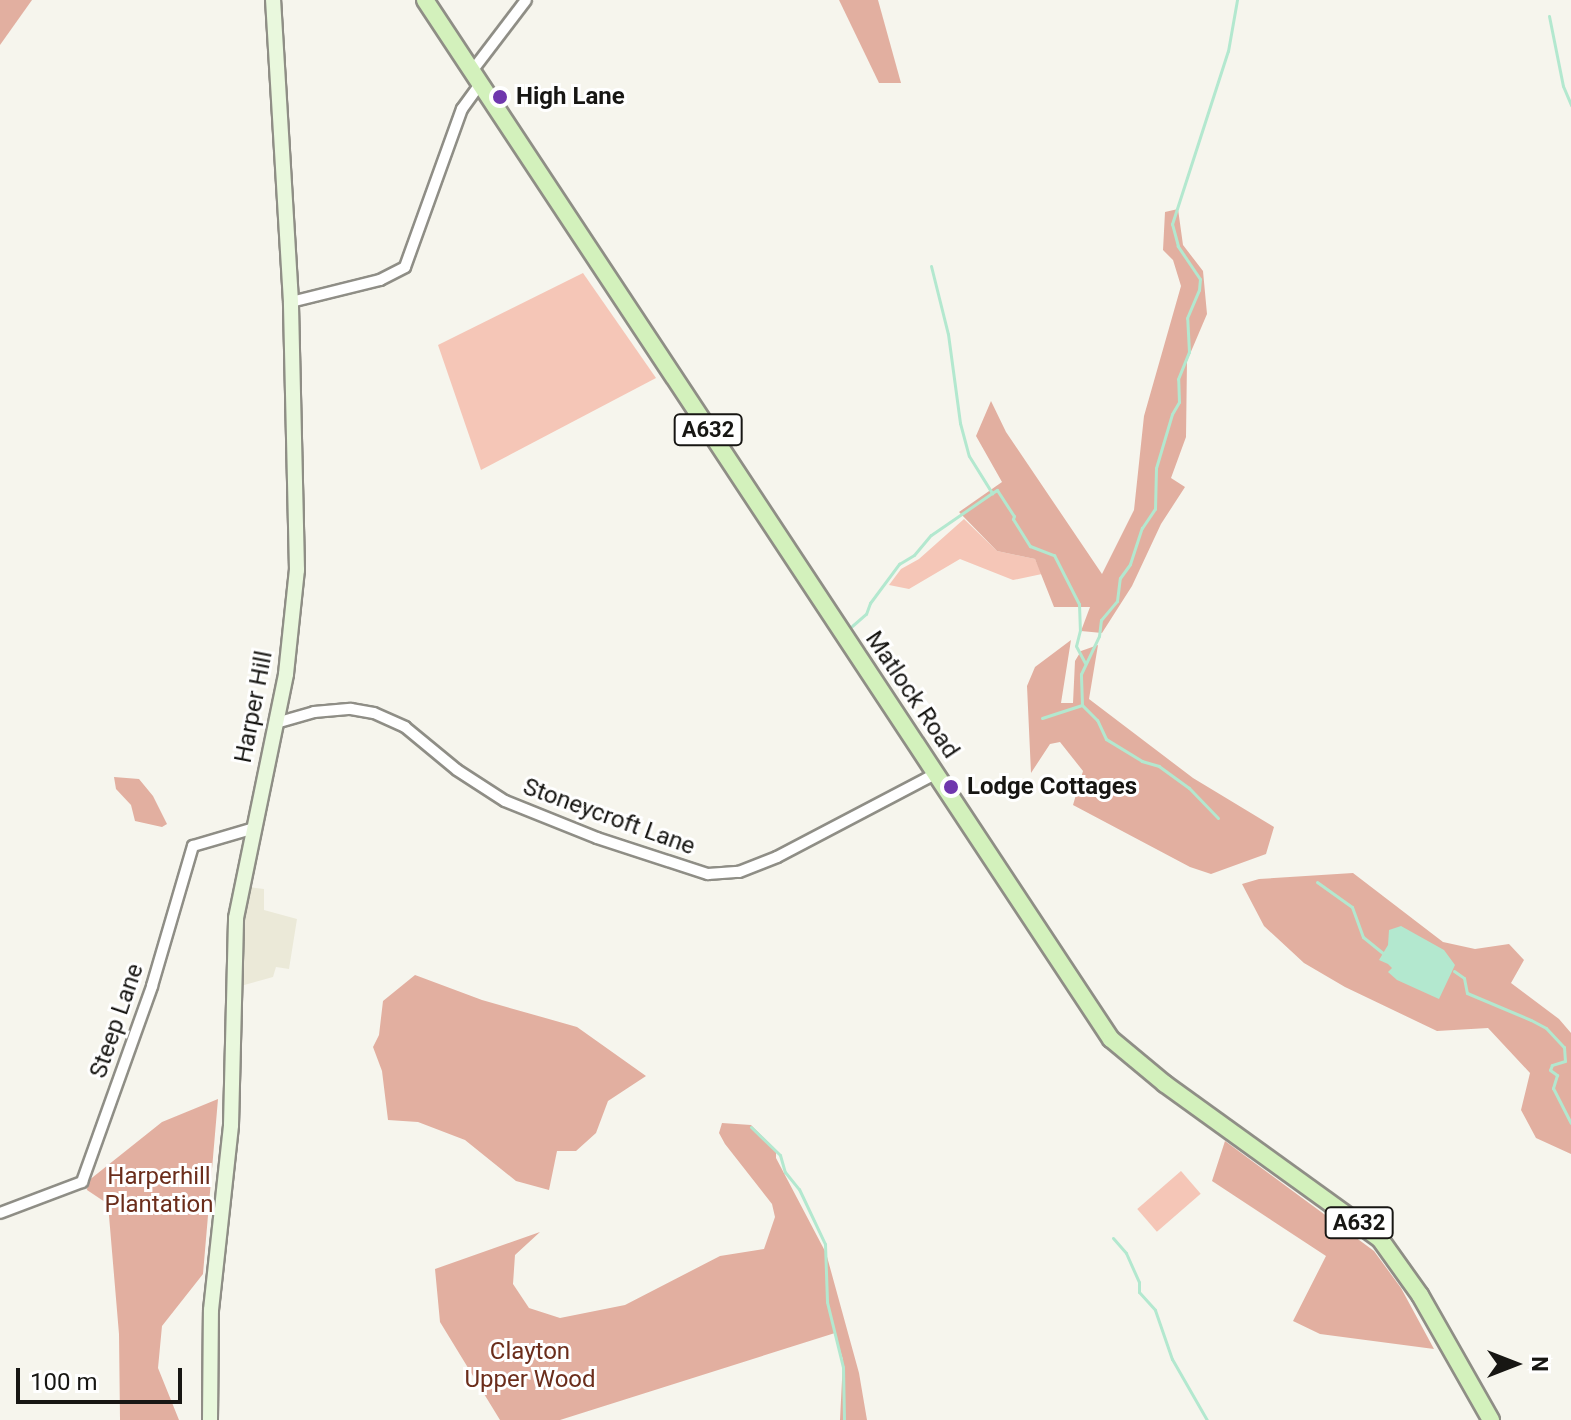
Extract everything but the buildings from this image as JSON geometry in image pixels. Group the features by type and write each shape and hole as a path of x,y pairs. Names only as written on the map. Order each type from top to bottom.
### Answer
{"main road":[{"name":"Matlock Road","path":"425,0 1111,1039 1165,1084 1380,1239 1420,1295 1491,1420"}],"street":[{"name":"Harper Hill","path":"210,1420 211,1310 231,1125 236,918 251,829 286,674 297,570 291,302 273,0"},
{"path":"291,302 380,280 405,267 476,77 526,0"},
{"name":"Stoneycroft Lane","path":"276,723 314,712 351,709 374,713 405,727 457,770 505,801 597,838 708,874 739,872 777,857 935,774"},
{"name":"Steep Lane","path":"0,1213 82,1182 152,986 193,846 251,829"}],"shaded area":[{"path":"583,273 656,378 481,470 438,345"},
{"path":"964,519 997,551 1035,559 1042,574 1013,580 960,559 909,589 889,585 901,569 919,559"},
{"path":"249,887 264,889 264,910 297,919 289,969 276,967 273,977 237,987"},
{"path":"1401,926 1444,950 1455,965 1439,999 1397,980 1388,972 1392,968 1379,960 1388,945 1389,930"},
{"path":"1181,1171 1201,1194 1157,1232 1137,1209"}],"green space":[{"path":"0,0 32,0 0,45"},
{"path":"839,0 878,0 901,83 879,83"},
{"path":"1178,209 1183,245 1203,271 1207,314 1187,361 1186,437 1171,478 1185,487 1161,524 1132,586 1102,633 1081,631 1090,607 1054,607 1035,559 997,551 959,512 1002,482 976,436 991,401 1006,432 1102,574 1134,510 1144,416 1181,286 1173,260 1163,250 1165,212"},
{"path":"1071,640 1061,703 1073,703 1075,661 1081,651 1098,645 1089,699 1193,778 1274,827 1266,854 1211,874 1190,867 1073,805 1083,771 1060,742 1050,744 1031,773 1027,686 1035,667"},
{"path":"114,777 139,779 153,796 167,824 162,827 135,821 131,805 116,789"},
{"path":"1353,873 1443,942 1475,949 1509,944 1524,960 1511,983 1559,1019 1571,1033 1571,1154 1536,1138 1521,1110 1530,1073 1488,1028 1437,1031 1345,987 1304,963 1264,926 1242,884 1259,879"},
{"path":"415,975 482,1000 577,1027 646,1076 608,1101 596,1133 576,1151 557,1151 549,1190 516,1181 465,1140 418,1122 388,1120 382,1071 373,1047 379,1035 383,1001"},
{"name":"Harperhill Plantation","path":"218,1099 203,1274 162,1326 158,1368 179,1420 120,1420 119,1334 108,1204 87,1190 88,1181 162,1122"},
{"name":"Clayton Upper Wood","path":"722,1123 751,1125 776,1150 776,1158 826,1253 859,1373 867,1420 840,1420 843,1360 835,1333 560,1420 500,1420 440,1322 435,1269 540,1232 515,1255 513,1284 529,1308 560,1318 625,1305 720,1256 764,1249 775,1217 772,1204 725,1144 719,1133"},
{"path":"1225,1141 1374,1251 1401,1288 1434,1349 1320,1334 1293,1321 1326,1256 1212,1181"}],"waterway":[{"path":"1218,818 1189,788 1159,766 1142,761 1106,739 1097,720 1082,705 1081,674 1099,636 1101,620 1117,601 1120,578 1130,564 1142,528 1155,509 1156,468 1172,414 1179,402 1178,379 1189,352 1187,318 1199,290 1200,279 1178,246 1172,224 1228,51 1237,0"},
{"path":"1549,16 1563,86 1571,105"},
{"path":"931,266 948,334 960,423 969,456 992,493 997,490 1030,546 1054,555 1079,604 1080,630 1076,646 1085,663"},
{"path":"852,626 866,614 870,603 899,564 914,555 931,535 992,493"},
{"path":"1042,718 1082,705"},
{"path":"1317,882 1352,907 1363,937 1384,954"},
{"path":"1454,971 1464,978 1467,993 1546,1028 1564,1047 1565,1061 1552,1065 1550,1070 1557,1075 1553,1088 1571,1123"},
{"path":"751,1127 780,1155 785,1172 799,1189 825,1244 827,1302 843,1367 844,1420"},
{"path":"1113,1238 1126,1253 1139,1282 1139,1292 1155,1310 1172,1359 1207,1420"}],"place":[{"name":"High Lane","path":"500,97"},
{"name":"Lodge Cottages","path":"951,787"}]}
